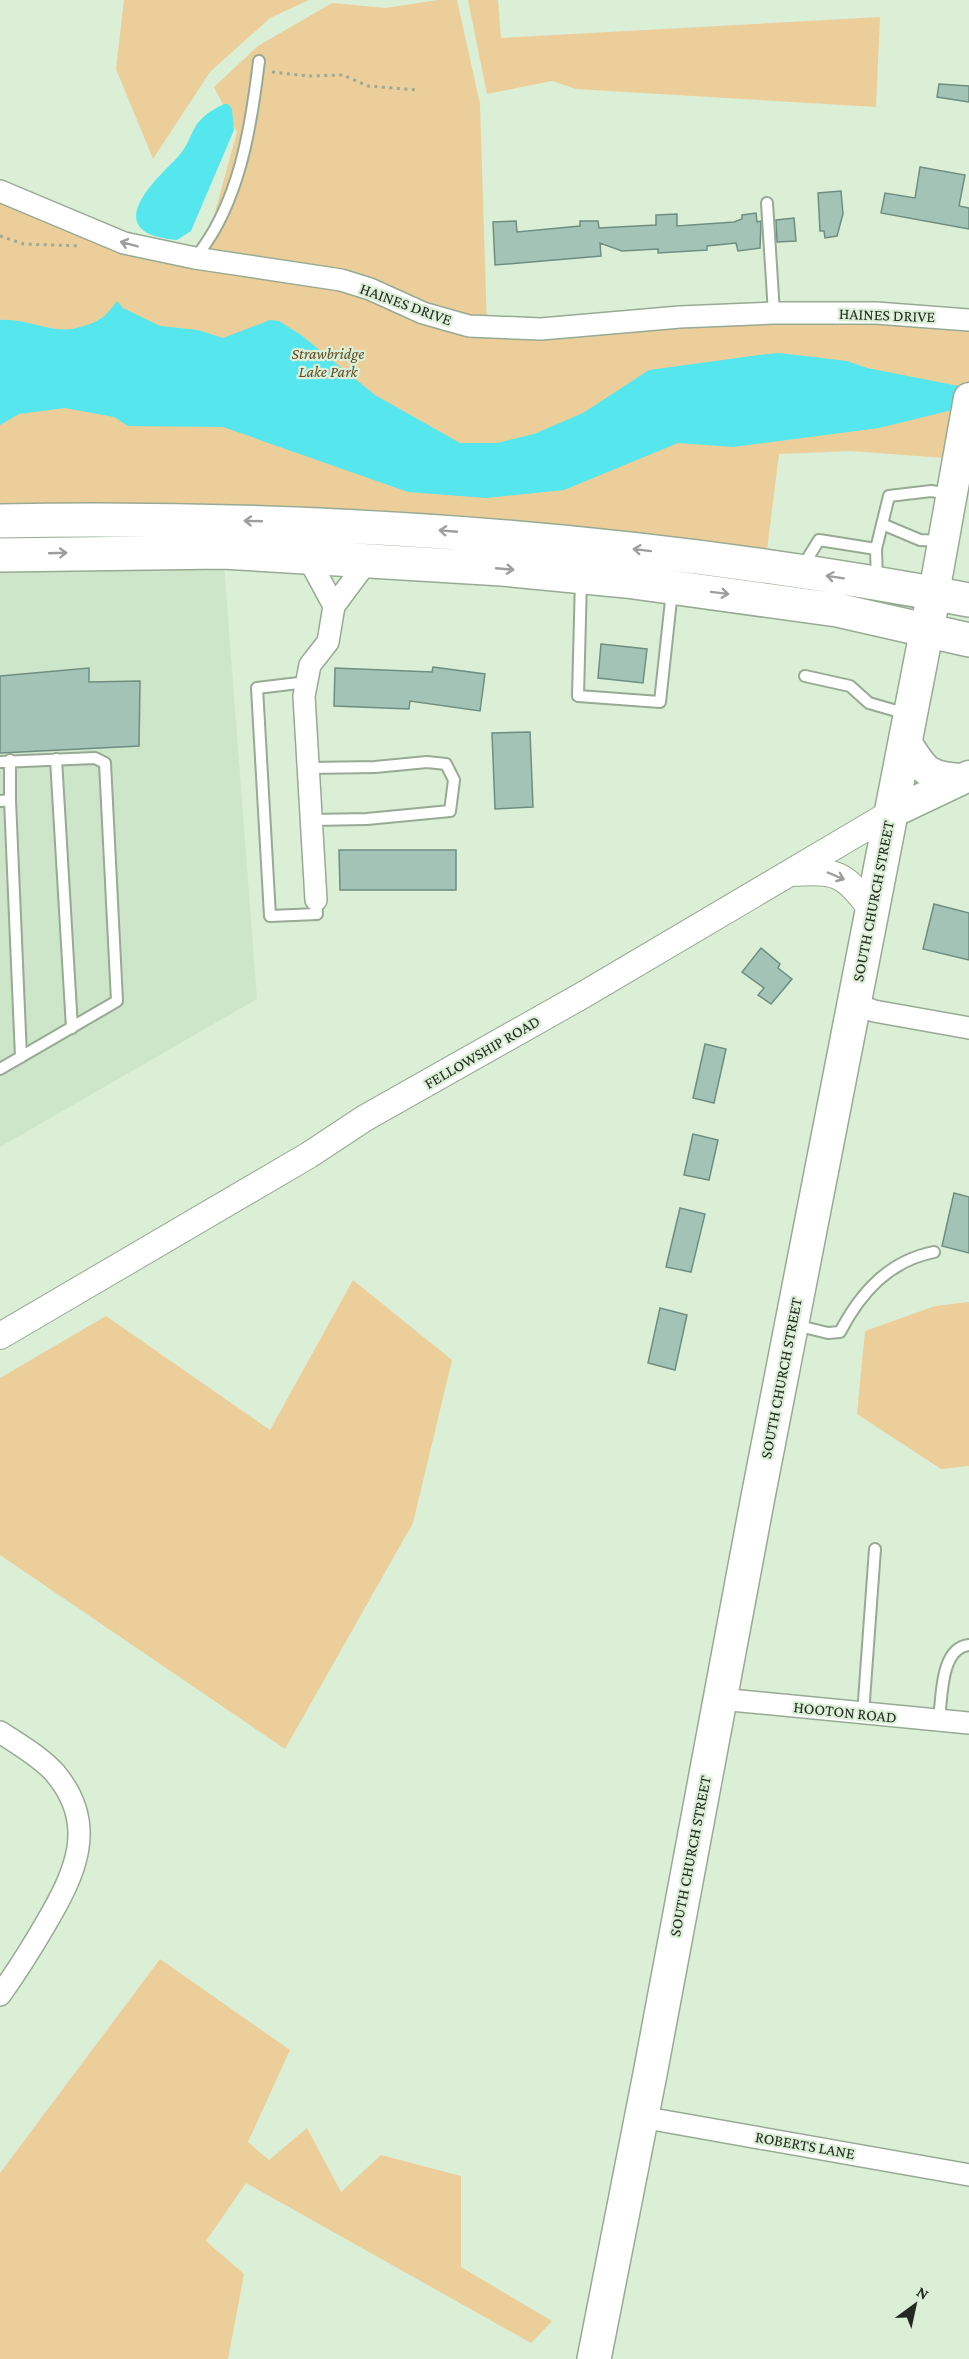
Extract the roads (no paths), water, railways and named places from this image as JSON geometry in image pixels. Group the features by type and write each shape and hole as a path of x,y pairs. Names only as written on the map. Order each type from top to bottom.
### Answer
{"main road":[{"name":"SOUTH CHURCH STREET","path":"594,2359 853,1003 928,632 967,407"},
{"path":"0,521 242,521 430,530 606,546 799,571 969,600"},
{"path":"0,555 201,552 369,559 581,576 837,610 969,640"},
{"path":"908,728 921,765 937,777 966,777"},
{"name":"FELLOWSHIP ROAD","path":"891,813 966,777"}],"street":[{"name":"HAINES DRIVE","path":"0,191 116,240 190,258 341,280 370,289 423,313 487,328 541,329 680,317 774,313 876,313 969,320"},
{"path":"307,556 334,606"},
{"path":"316,900 304,696 310,665 328,642 334,606 369,559"},
{"name":"FELLOWSHIP ROAD","path":"0,1336 309,1155 364,1118 583,995 891,813"},
{"path":"787,873 828,872 842,877 853,886 872,910"},
{"path":"853,1003 874,1011 969,1028"},
{"name":"HOOTON ROAD","path":"720,1699 969,1723"},
{"path":"0,1732 54,1772 76,1808 80,1831 78,1853 62,1896 0,1995"},
{"name":"ROBERTS LANE","path":"641,2116 969,2175"}],"lane":[{"path":"190,258 213,235 229,197 251,123 258,66"},
{"path":"767,203 774,313"},
{"path":"878,584 876,549 889,496 931,491 951,494"},
{"path":"882,524 921,540 943,541"},
{"path":"799,571 819,540 876,549"},
{"path":"581,576 578,696 660,702 673,587"},
{"path":"805,676 850,686 869,703 908,728"},
{"path":"307,682 257,688 270,916 317,914 316,900"},
{"path":"0,1069 72,1028 117,1001 105,763 94,758 5,761 5,800 21,1057"},
{"path":"56,759 72,1028"},
{"path":"308,768 375,767 427,762 446,764 454,780 450,811 432,810 367,819 311,820"},
{"path":"792,1324 828,1333 840,1332 851,1311 890,1269 913,1256 934,1252"},
{"path":"863,1714 875,1549"},
{"path":"939,1720 949,1659 958,1647 969,1645"}],"water":[{"path":"228,104 232,109 234,130 191,231 177,240 155,236 142,229 136,220 137,209 143,197 181,153 197,124 211,111"},
{"path":"117,301 123,308 160,326 198,330 223,338 270,320 279,321 301,335 375,395 460,443 497,443 534,434 583,413 649,370 779,353 847,361 867,368 969,388 969,415 948,411 879,428 733,447 678,443 564,490 486,498 408,492 223,427 128,426 114,417 65,408 19,414 0,425 0,320 72,329 99,320"}],"park label":[{"name":"Strawbridge Lake Park","path":"328,362"}]}
